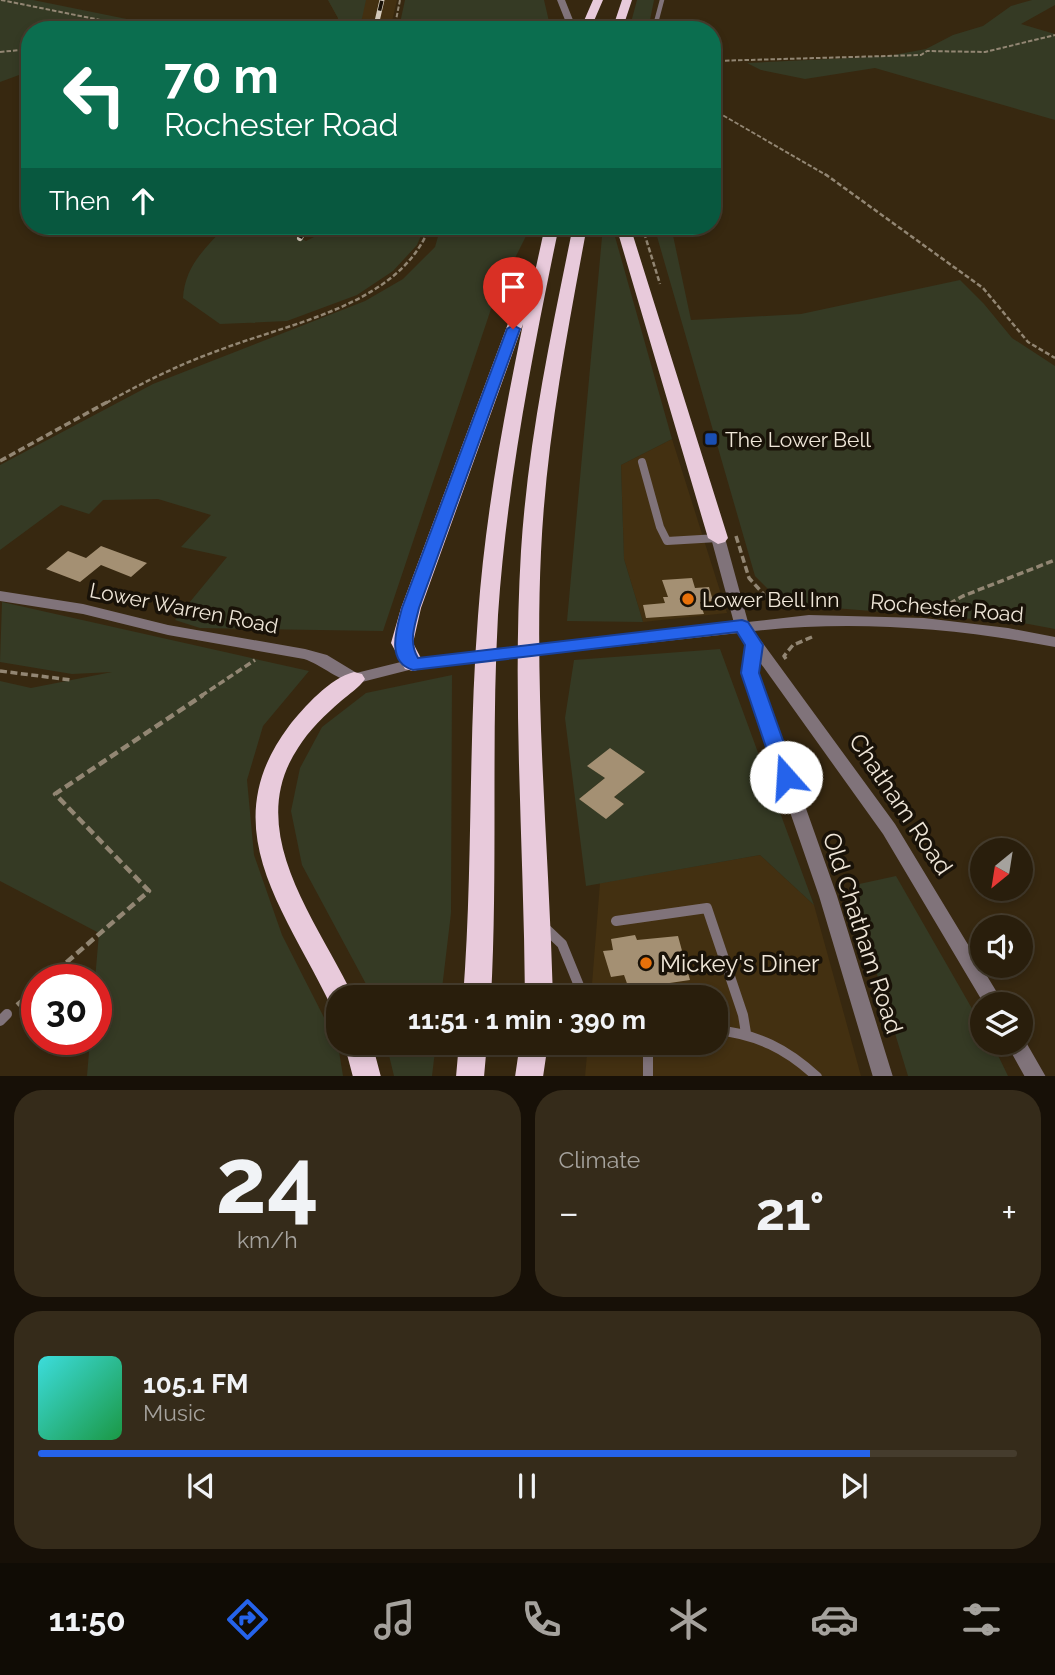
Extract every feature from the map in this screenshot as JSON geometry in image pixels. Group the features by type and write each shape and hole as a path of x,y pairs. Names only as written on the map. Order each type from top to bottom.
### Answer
{"highway":[{"path":"589,21 598,0"},
{"path":"599,21 607,0"},
{"path":"620,21 627,0"},
{"path":"478,985 484,848 488,617 501,477 550,235"},
{"path":"540,985 528,671 529,618 539,457 578,235"},
{"path":"626,235 718,538"},
{"path":"413,664 402,643 411,608 523,304 539,287"},
{"path":"334,985 271,857 266,818 269,789 286,744 325,701 354,679"},
{"path":"361,1055 367,1076"},
{"path":"470,1076 472,1055"},
{"path":"529,1076 532,1055"}],"street":[{"path":"561,0 569,21"},
{"name":"Chatham Road","path":"718,538 742,626 896,841 987,992"},
{"name":"Lower Warren Road","path":"0,596 83,609 168,630 274,647 321,659 354,679"},
{"name":"Rochester Road","path":"354,679 413,664 809,620 924,623 1008,633 1055,642"},
{"name":"Old Chatham Road","path":"754,645 750,673 828,896 883,1076"},
{"path":"1023,1055 1036,1076"}],"lane":[{"path":"656,21 662,0"},
{"path":"642,462 660,527 667,541 718,538"},
{"path":"616,921 707,908 743,1015 746,1033"},
{"path":"539,923 562,944 579,985"},
{"path":"728,1031 761,1037 817,1076"},
{"path":"648,1055 648,1076"}],"path":[{"path":"1,0 105,21"},
{"path":"396,21 400,0"},
{"path":"721,61 920,55 928,51 985,52 1055,35"},
{"path":"0,52 21,50"},
{"path":"721,114 839,182 983,288 1028,342 1055,358"},
{"path":"0,461 192,360 358,299 397,275 425,242 427,235"},
{"path":"645,235 662,291"},
{"path":"734,526 749,578 768,600 801,607"},
{"path":"948,613 949,604 963,596 1055,560"},
{"path":"790,665 784,656 793,645 813,636"},
{"path":"65,964 149,891 55,794 274,647"},
{"path":"0,671 71,680"},
{"path":"3,1017 21,1002"}],"shaded area":[{"path":"328,0 397,0 392,21 337,21"},
{"path":"672,439 727,613 643,622 624,559 621,465"},
{"path":"760,855 814,905 861,1076 585,1076 587,1055 728,1055 728,985 592,985 600,883"}],"green space":[{"path":"0,0 33,0 137,21 21,21 21,74 0,82"},
{"path":"328,0 366,0 361,21 338,21"},
{"path":"405,0 544,0 549,21 400,21"},
{"path":"637,0 654,0 650,21 631,21"},
{"path":"1032,0 1055,0 1055,5 1021,24 1055,34 1055,120 875,68 805,79 761,70 747,63 888,56 926,49 953,35 983,26 1011,6"},
{"path":"218,235 294,235 306,241 318,235 421,235 417,245 393,271 357,295 287,321 220,324 183,298 188,276 204,250"},
{"path":"438,235 526,235 494,300 383,631 200,628 175,620 227,557 181,547 211,515 158,499 103,500 89,514 61,505 0,550 0,465 153,384 365,301 403,279 435,247"},
{"path":"602,235 615,235 672,439 621,465 624,559 643,622 567,621"},
{"path":"657,235 673,235 691,320 801,314 960,280 1012,338 1055,366 1055,629 1023,623 821,607 776,597 755,576"},
{"path":"2,602 309,671 263,726 247,780 254,855 282,935 326,1021 326,1055 340,1055 343,1076 87,1076 89,1055 112,1055 112,964 96,964 99,933 0,881 0,681 31,688 112,672 72,674 0,662"},
{"path":"720,649 814,905 760,855 586,886 565,718 574,660","holes":["588,766 644,772 614,797 624,804 606,818 579,799 605,778"]},
{"path":"452,675 451,913 442,985 367,985 302,865 291,811 300,768 322,727 366,693"},
{"path":"896,876 970,1005 970,1055 998,1055 1008,1076 908,1076 850,886"},
{"path":"389,1055 435,1055 432,1076 394,1076"}],"building":[{"path":"101,546 147,563 131,577 101,565 80,582 46,569 68,551 86,558"},
{"name":"Lower Bell Inn","path":"692,578 695,588 709,587 713,601 700,602 704,614 646,618 643,605 665,603 663,597 668,597 662,580"},
{"path":"610,748 645,772 614,797 624,804 606,819 579,799 605,778 587,766"},
{"name":"Mickey's Diner","path":"635,935 637,940 678,936 690,980 656,985 628,985 624,975 611,977 603,951 613,950 611,939"}],"railway":[{"path":"377,21 382,0"}],"place":[{"name":"The Lower Bell","path":"711,439"},
{"name":"Lower Bell Inn","path":"688,599"},
{"name":"Mickey's Diner","path":"646,963"}],"route":[{"path":"513,329 411,608 402,643 407,656 413,664 742,626 754,645 750,673 786,777"}]}
